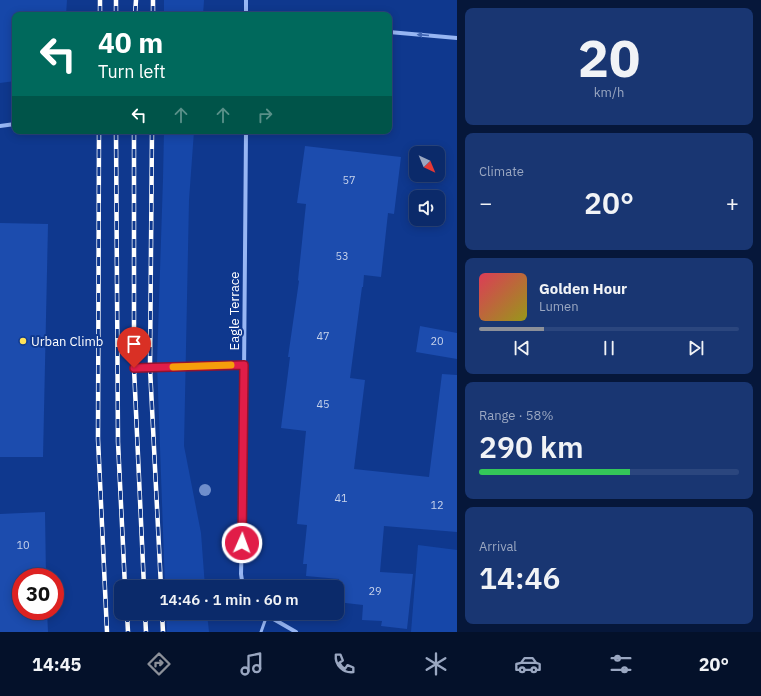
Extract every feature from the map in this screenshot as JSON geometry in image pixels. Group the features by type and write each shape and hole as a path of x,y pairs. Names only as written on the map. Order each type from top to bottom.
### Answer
{"street":[{"path":"246,0 246,12"},
{"path":"392,32 457,38"},
{"path":"0,126 12,124"},
{"name":"Eagle Terrace","path":"242,580 246,134"},
{"path":"275,620 296,632"}],"lane":[{"path":"134,368 244,365"},
{"path":"261,632 264,620"}],"shaded area":[{"path":"0,0 67,0 66,12 12,12 12,81 0,83"},
{"path":"164,0 204,0 203,12 164,12"},
{"path":"164,134 194,134 189,200 184,446 201,533 204,580 165,580 157,363"},
{"path":"418,545 457,550 457,632 411,632"},
{"path":"166,620 208,620 209,632 167,632"}],"building":[{"path":"305,146 401,157 394,214 388,213 381,277 364,275 350,378 365,380 354,469 429,477 442,374 457,375 457,532 384,526 380,572 413,574 407,629 381,626 382,621 362,620 363,605 344,603 344,580 306,576 307,564 303,564 307,525 297,524 306,431 281,428 290,357 288,357 299,281 306,204 297,203"},
{"name":"Urban Climb","path":"0,223 48,224 43,457 0,457"},
{"path":"420,326 457,333 457,359 416,352"},
{"path":"45,512 46,568 12,568 12,620 47,620 48,632 0,632 0,514"}],"railway":[{"path":"100,0 100,12"},
{"path":"116,0 116,12"},
{"path":"135,12 136,0"},
{"path":"153,0 153,12"},
{"path":"99,134 98,439 107,632"},
{"path":"116,134 118,442 125,580"},
{"path":"134,134 134,368 144,580"},
{"path":"152,134 150,368 161,580"},
{"path":"127,620 128,632"},
{"path":"145,620 146,632"},
{"path":"162,620 163,632"}],"slow traffic":[{"path":"173,367 231,365"}],"place":[{"name":"Urban Climb","path":"23,341"}],"route":[{"path":"134,368 244,365 242,543"}]}
